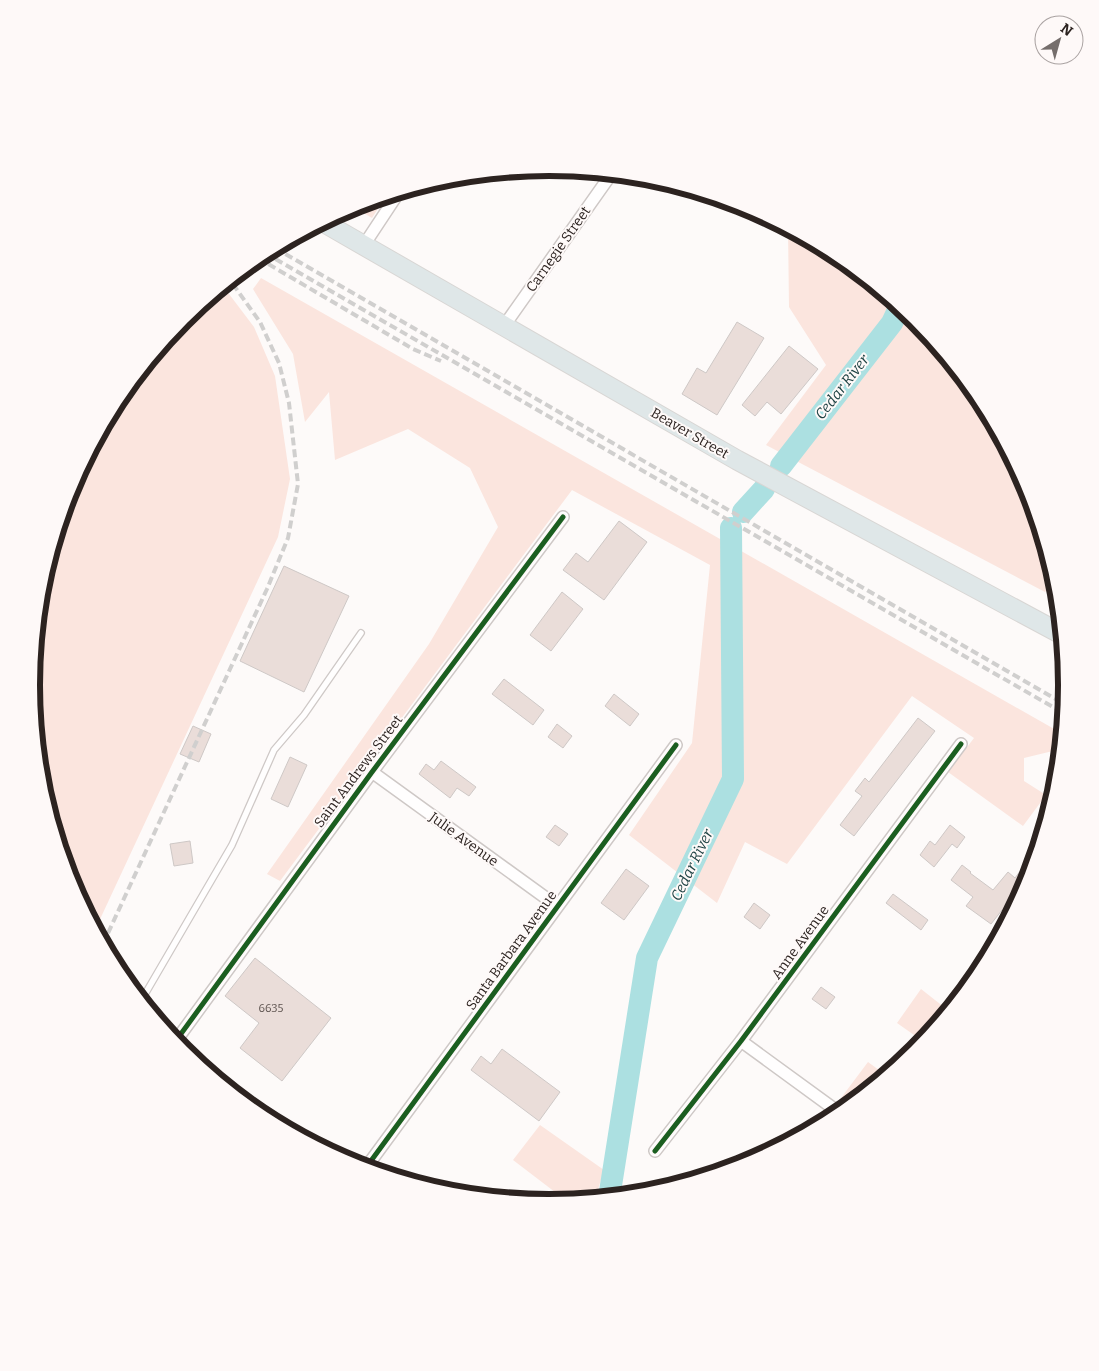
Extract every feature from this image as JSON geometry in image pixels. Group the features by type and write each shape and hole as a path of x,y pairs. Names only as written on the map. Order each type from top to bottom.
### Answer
{"main road":[{"name":"Beaver Street","path":"330,226 737,460 1056,632"}],"street":[{"name":"Carnegie Street","path":"504,326 608,179"},
{"path":"364,245 393,201"},
{"name":"Saint Andrews Street","path":"180,1036 372,772 563,517"},
{"name":"Anne Avenue","path":"655,1151 741,1041 961,744"},
{"name":"Santa Barbara Avenue","path":"370,1162 676,745"},
{"name":"Julie Avenue","path":"372,772 557,906"},
{"path":"741,1041 834,1109"}],"lane":[{"path":"144,995 232,845 274,750 304,716 361,633"}],"shaded area":[{"path":"380,205 372,218 362,212"},
{"path":"788,236 833,262 860,281 910,325 933,350 973,402 1006,460 1032,522 1042,554 1049,587 1045,592 766,445 826,365 789,307"},
{"path":"261,278 1057,731 1055,750 1024,758 1024,781 1046,795 1023,826 948,772 974,738 912,696 787,864 745,842 717,903 629,835 692,743 710,565 572,490 280,881 267,874 429,644 498,527 470,468 408,429 335,460 329,392 305,422 293,354 253,289"},
{"path":"227,291 254,327 275,376 290,479 278,537 99,922 67,849 57,817 44,752 40,686 41,652 50,586 67,522 79,491 108,431 145,375 166,350 189,325"},
{"path":"921,989 944,1007 918,1038 897,1023"},
{"path":"868,1062 881,1072 841,1104 838,1102"},
{"path":"540,1125 604,1170 597,1193 558,1195 513,1160"}],"building":[{"path":"737,322 764,338 717,415 682,394 697,368 706,373"},
{"path":"789,346 818,369 781,414 767,402 755,416 742,405"},
{"path":"619,521 647,542 604,600 563,570 576,553 588,562"},
{"path":"284,566 349,596 304,692 240,661"},
{"path":"562,592 583,609 551,651 530,635"},
{"path":"504,679 544,710 533,725 492,694"},
{"path":"614,694 639,714 630,726 605,706"},
{"path":"918,718 935,731 854,836 840,825 862,796 855,791 865,778 869,782"},
{"path":"557,724 572,736 563,748 548,737"},
{"path":"193,726 211,734 199,762 180,754"},
{"path":"290,757 307,765 288,807 271,799"},
{"path":"441,761 476,787 469,796 457,788 450,798 419,774 426,764 434,770"},
{"path":"555,825 568,834 559,846 546,837"},
{"path":"950,825 965,837 957,848 952,844 934,867 920,855 930,841 935,845"},
{"path":"190,841 193,863 174,866 170,844"},
{"path":"1027,861 1005,912 1002,910 991,924 966,906 973,897 951,880 962,865 993,890 1008,872 1015,878"},
{"path":"626,869 649,886 624,920 601,903"},
{"path":"893,894 928,920 921,930 886,903"},
{"path":"754,903 770,915 760,929 744,917"},
{"path":"255,958 331,1018 282,1081 240,1048 259,1023 225,996"},
{"path":"821,987 835,997 826,1009 812,999"},
{"path":"502,1049 560,1092 539,1121 471,1070 481,1056 491,1064"}],"waterway":[{"name":"Cedar River","path":"781,466 892,323 897,313"},
{"name":"Cedar River","path":"743,512 764,489"},
{"name":"Cedar River","path":"610,1192 647,958 733,779 731,528"}],"railway":[{"path":"282,252 1059,701"},
{"path":"273,258 1058,710"},
{"path":"265,262 413,349 441,361"},
{"path":"106,937 267,589 288,538 298,484 289,403 279,363 260,322 234,285"}],"cycle path":[{"path":"180,1036 372,772 563,517"},
{"path":"655,1151 741,1041 961,744"},
{"path":"370,1162 676,745"}]}
